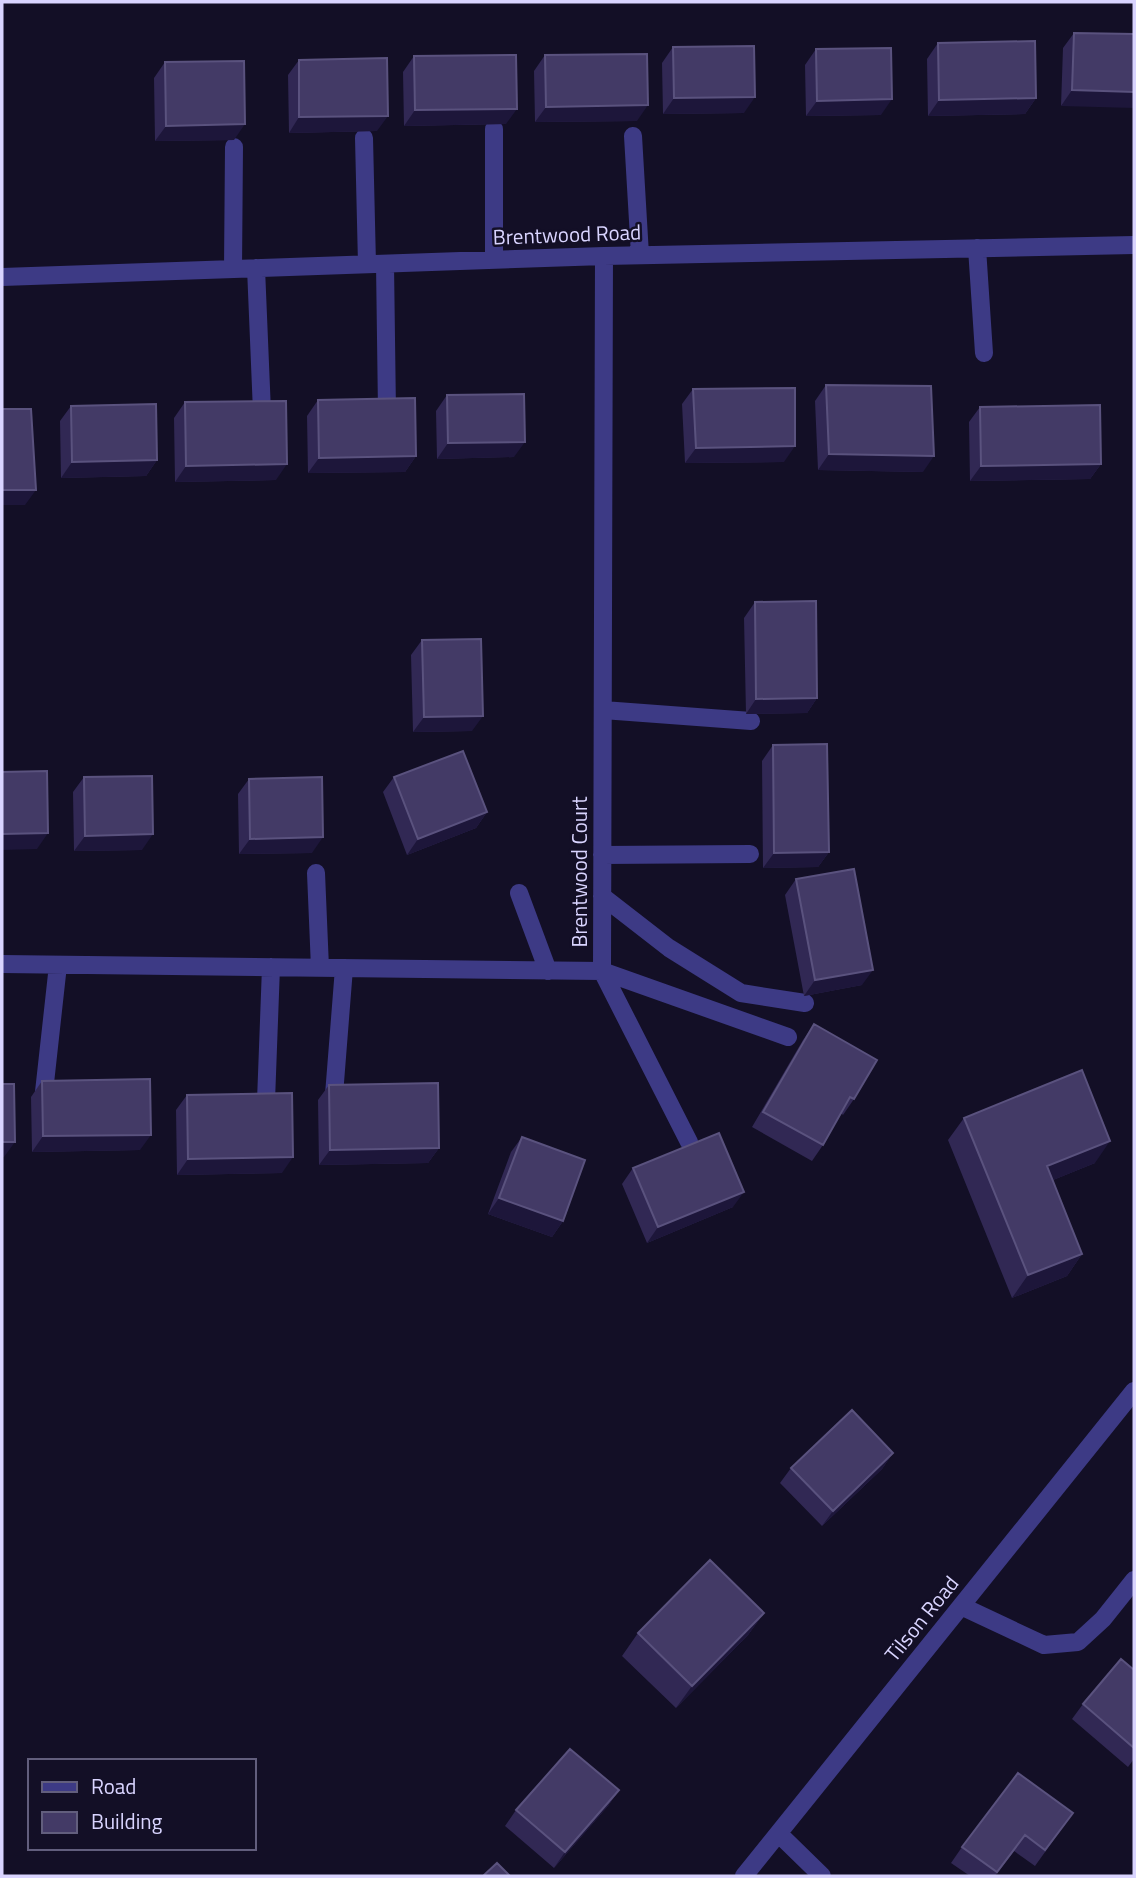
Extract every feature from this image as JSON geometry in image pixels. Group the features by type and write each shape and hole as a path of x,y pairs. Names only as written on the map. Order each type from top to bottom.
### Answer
{"street":[{"path":"494,129 494,260"},
{"path":"633,136 640,255"},
{"path":"364,138 387,412"},
{"path":"233,269 234,147"},
{"name":"Brentwood Road","path":"2,277 604,256 1134,245"},
{"path":"978,248 984,353"},
{"name":"Brentwood Court","path":"2,964 602,971 604,256"},
{"path":"256,268 262,412"},
{"path":"603,710 751,721"},
{"path":"602,855 750,854"},
{"path":"316,873 320,968"},
{"path":"519,893 548,971"},
{"path":"602,896 669,948 741,993 805,1003"},
{"path":"44,1092 58,965"},
{"path":"267,1101 271,967"},
{"path":"334,1095 344,968"},
{"path":"602,971 788,1037"},
{"path":"602,971 689,1142"},
{"name":"Tilson Road","path":"744,1876 1134,1391"},
{"path":"961,1606 1044,1645 1078,1642 1102,1619 1134,1580"},
{"path":"779,1834 822,1876"}],"building":[{"path":"1074,33 1134,34 1134,92 1072,90"},
{"path":"1035,41 1036,98 939,100 938,43"},
{"path":"754,46 755,97 674,98 673,47"},
{"path":"891,48 892,99 817,101 816,49"},
{"path":"647,54 648,105 546,107 545,55"},
{"path":"516,55 517,109 415,110 414,56"},
{"path":"387,58 388,116 299,117 299,60"},
{"path":"244,61 245,124 166,126 165,62"},
{"path":"826,385 931,386 934,456 829,454"},
{"path":"795,388 795,446 696,448 693,389"},
{"path":"524,394 525,442 448,443 447,395"},
{"path":"415,398 416,456 319,458 318,400"},
{"path":"286,401 287,464 186,466 185,402"},
{"path":"156,404 157,460 72,462 71,406"},
{"path":"1100,405 1101,464 981,466 980,407"},
{"path":"2,409 31,409 36,490 2,490"},
{"path":"816,601 817,698 756,699 755,602"},
{"path":"481,639 483,716 424,717 422,640"},
{"path":"827,744 829,852 774,853 773,745"},
{"path":"463,751 487,812 418,839 394,777"},
{"path":"47,771 48,833 2,834 2,772"},
{"path":"152,776 153,834 85,836 84,777"},
{"path":"322,777 323,837 250,839 249,779"},
{"path":"854,869 873,970 815,980 796,879"},
{"path":"814,1024 877,1060 854,1099 850,1097 823,1145 763,1112"},
{"path":"1082,1070 1110,1141 1047,1166 1082,1254 1028,1275 964,1118"},
{"path":"150,1079 151,1135 43,1136 42,1081"},
{"path":"438,1083 439,1148 330,1150 329,1085"},
{"path":"2,1084 14,1084 15,1142 2,1142"},
{"path":"292,1093 293,1157 188,1159 187,1095"},
{"path":"719,1133 744,1192 658,1227 633,1168"},
{"path":"522,1137 585,1160 563,1221 499,1198"},
{"path":"852,1410 893,1453 833,1511 791,1468"},
{"path":"710,1560 764,1613 692,1686 638,1633"},
{"path":"1121,1659 1134,1670 1134,1748 1083,1704"},
{"path":"570,1749 619,1790 565,1852 516,1810"},
{"path":"1018,1773 1073,1813 1045,1850 1025,1835 997,1872 962,1847"},
{"path":"497,1863 510,1876 483,1876"}]}
